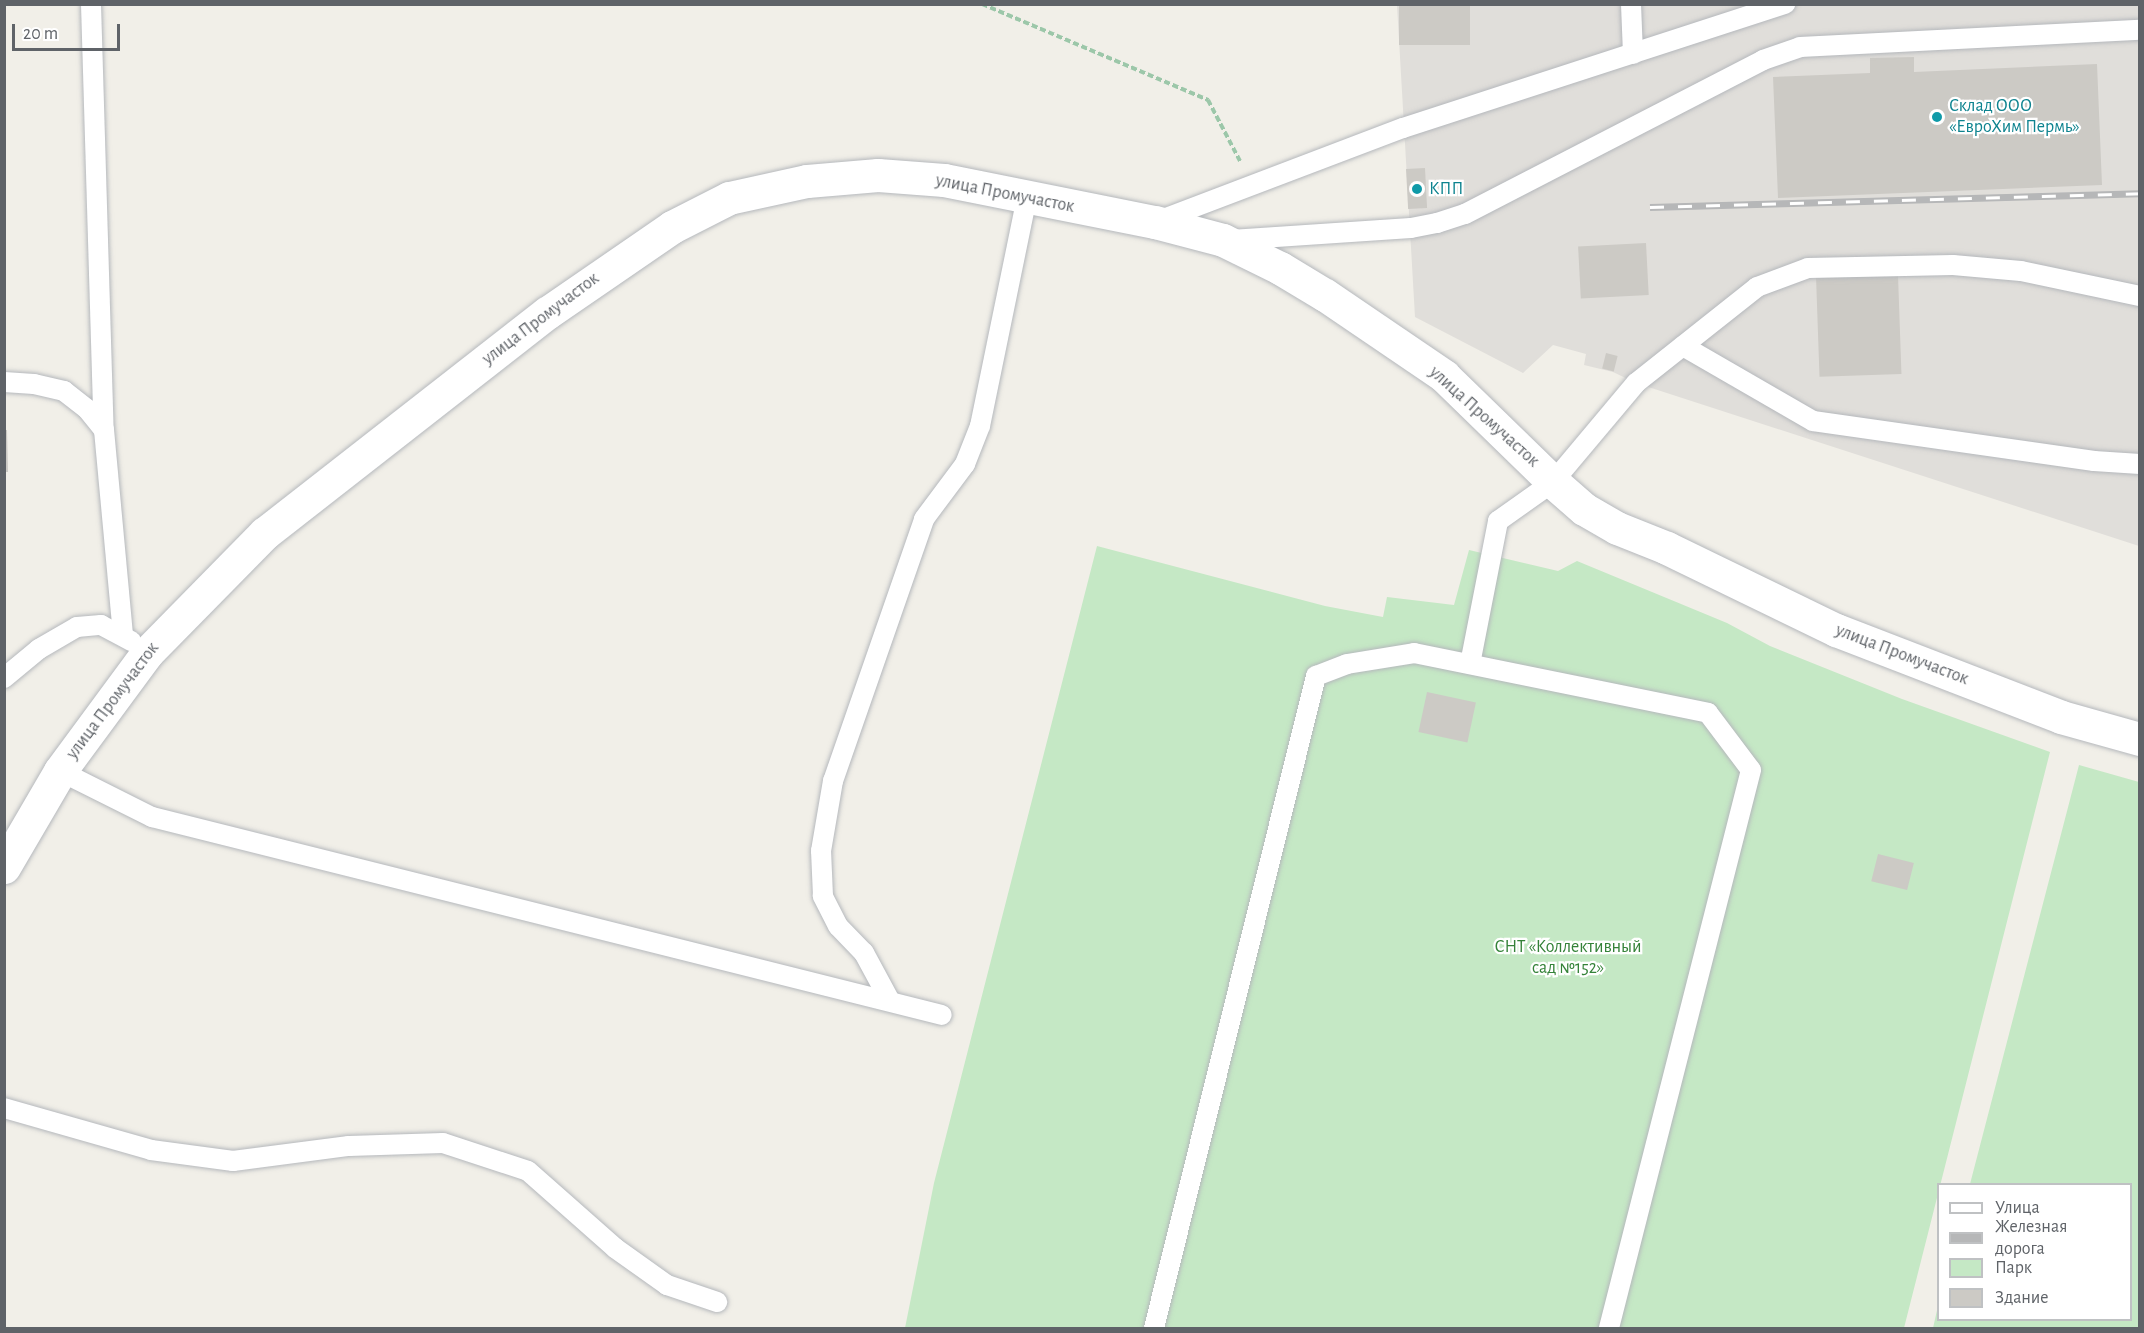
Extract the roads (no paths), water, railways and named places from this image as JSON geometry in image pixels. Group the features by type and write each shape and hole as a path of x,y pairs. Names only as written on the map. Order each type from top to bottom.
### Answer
{"street":[{"name":"улица Промучасток","path":"4,867 135,644 265,533 547,313 672,227 729,198 807,181 878,175 944,180 1155,222 1223,240 1280,268 1324,295 1443,376 1553,482 1584,509 1617,528 1667,548 1836,630 2061,717 2139,739"}],"lane":[{"path":"91,4 104,430 135,644"},
{"path":"1631,4 1632,54"},
{"path":"1155,222 1403,128 1785,4"},
{"path":"1223,240 1410,228 1437,224 1465,214 1763,60 1800,47 2139,30"},
{"path":"890,1001 864,953 838,926 823,896 823,840 833,781 924,519 965,464 980,426 1027,197"},
{"path":"1470,664 1498,521 1553,482 1636,383 1757,287 1808,268 1964,266 2030,273 2139,296"},
{"path":"1683,346 1813,421 2094,461 2139,464"},
{"path":"4,382 34,384 64,392 87,409 104,430"},
{"path":"4,678 39,649 77,627 101,625 135,644"},
{"path":"1154,1329 1316,676 1347,664 1414,653 1708,713 1751,770 1609,1329"},
{"path":"60,771 152,817 942,1015"},
{"path":"4,1108 151,1150 233,1161 349,1146 443,1143 528,1171 615,1248 668,1286 717,1302"}],"railway":[{"path":"1650,207 2140,193"}],"place":[{"name":"Склад ООО «ЕвроХим Пермь»","path":"1937,117"},
{"name":"КПП","path":"1417,189"}],"park label":[{"name":"СНТ «Коллективный сад №152»","path":"1568,958"}]}
